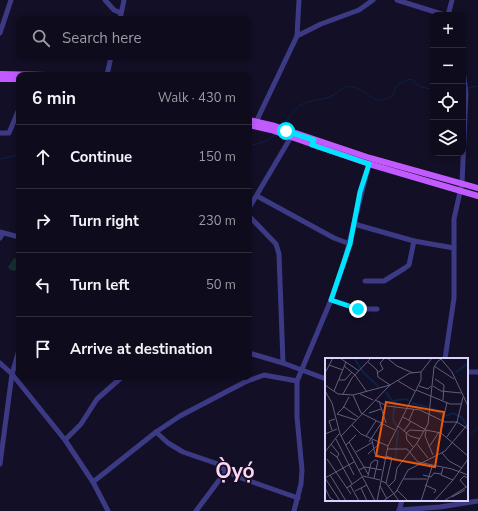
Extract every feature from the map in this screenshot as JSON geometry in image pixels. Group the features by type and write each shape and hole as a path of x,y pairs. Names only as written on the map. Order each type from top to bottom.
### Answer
{"main road":[{"path":"0,74 16,74"},
{"path":"0,79 16,80"},
{"path":"252,121 313,142 478,188"},
{"path":"252,125 273,128"},
{"path":"285,133 291,137 313,142 369,164 478,196"}],"street":[{"path":"0,33 11,0"},
{"path":"105,0 121,16 124,0"},
{"path":"256,122 298,36 300,0"},
{"path":"298,36 321,24 359,10 373,0"},
{"path":"397,0 435,12"},
{"path":"449,12 452,0"},
{"path":"108,72 110,60"},
{"path":"445,358 454,298 454,219 462,183 465,84"},
{"path":"0,133 9,134 16,116"},
{"path":"252,204 291,137"},
{"path":"294,511 298,498 302,470 297,417 297,381 331,300 350,244 369,164"},
{"path":"257,196 334,238 350,244"},
{"path":"252,219 276,244 279,254 283,363"},
{"path":"354,224 414,241 454,248"},
{"path":"0,238 2,233 16,236"},
{"path":"365,281 384,281 409,265 414,241"},
{"path":"331,300 358,309 377,309"},
{"path":"252,355 283,363 325,379"},
{"path":"0,464 12,374 16,360"},
{"path":"0,363 16,379"},
{"path":"252,380 257,377 270,375 297,381"},
{"path":"17,380 65,440 92,482 108,511"},
{"path":"65,440 81,424 97,399 119,380"},
{"path":"92,482 156,432 180,416 251,380"},
{"path":"156,432 175,448 218,464 226,471 298,498"},
{"path":"196,511 226,471"},
{"path":"402,501 399,511 478,501"}],"green space":[{"path":"14,258 16,258 16,271 10,270 8,267"}],"waterway":[{"path":"283,126 301,105 329,97 346,87 358,89 376,99 381,100 393,95 399,84 411,79 420,87 430,89"},
{"path":"468,88 478,86"},
{"path":"252,145 270,139 275,134"},
{"path":"0,159 16,156"},
{"path":"468,436 478,428"}],"district":[{"name":"Ọ̀yọ́","path":"235,471"}],"route":[{"path":"286,131 314,140 312,145 369,164 360,192 350,244 331,300 358,309"}]}
